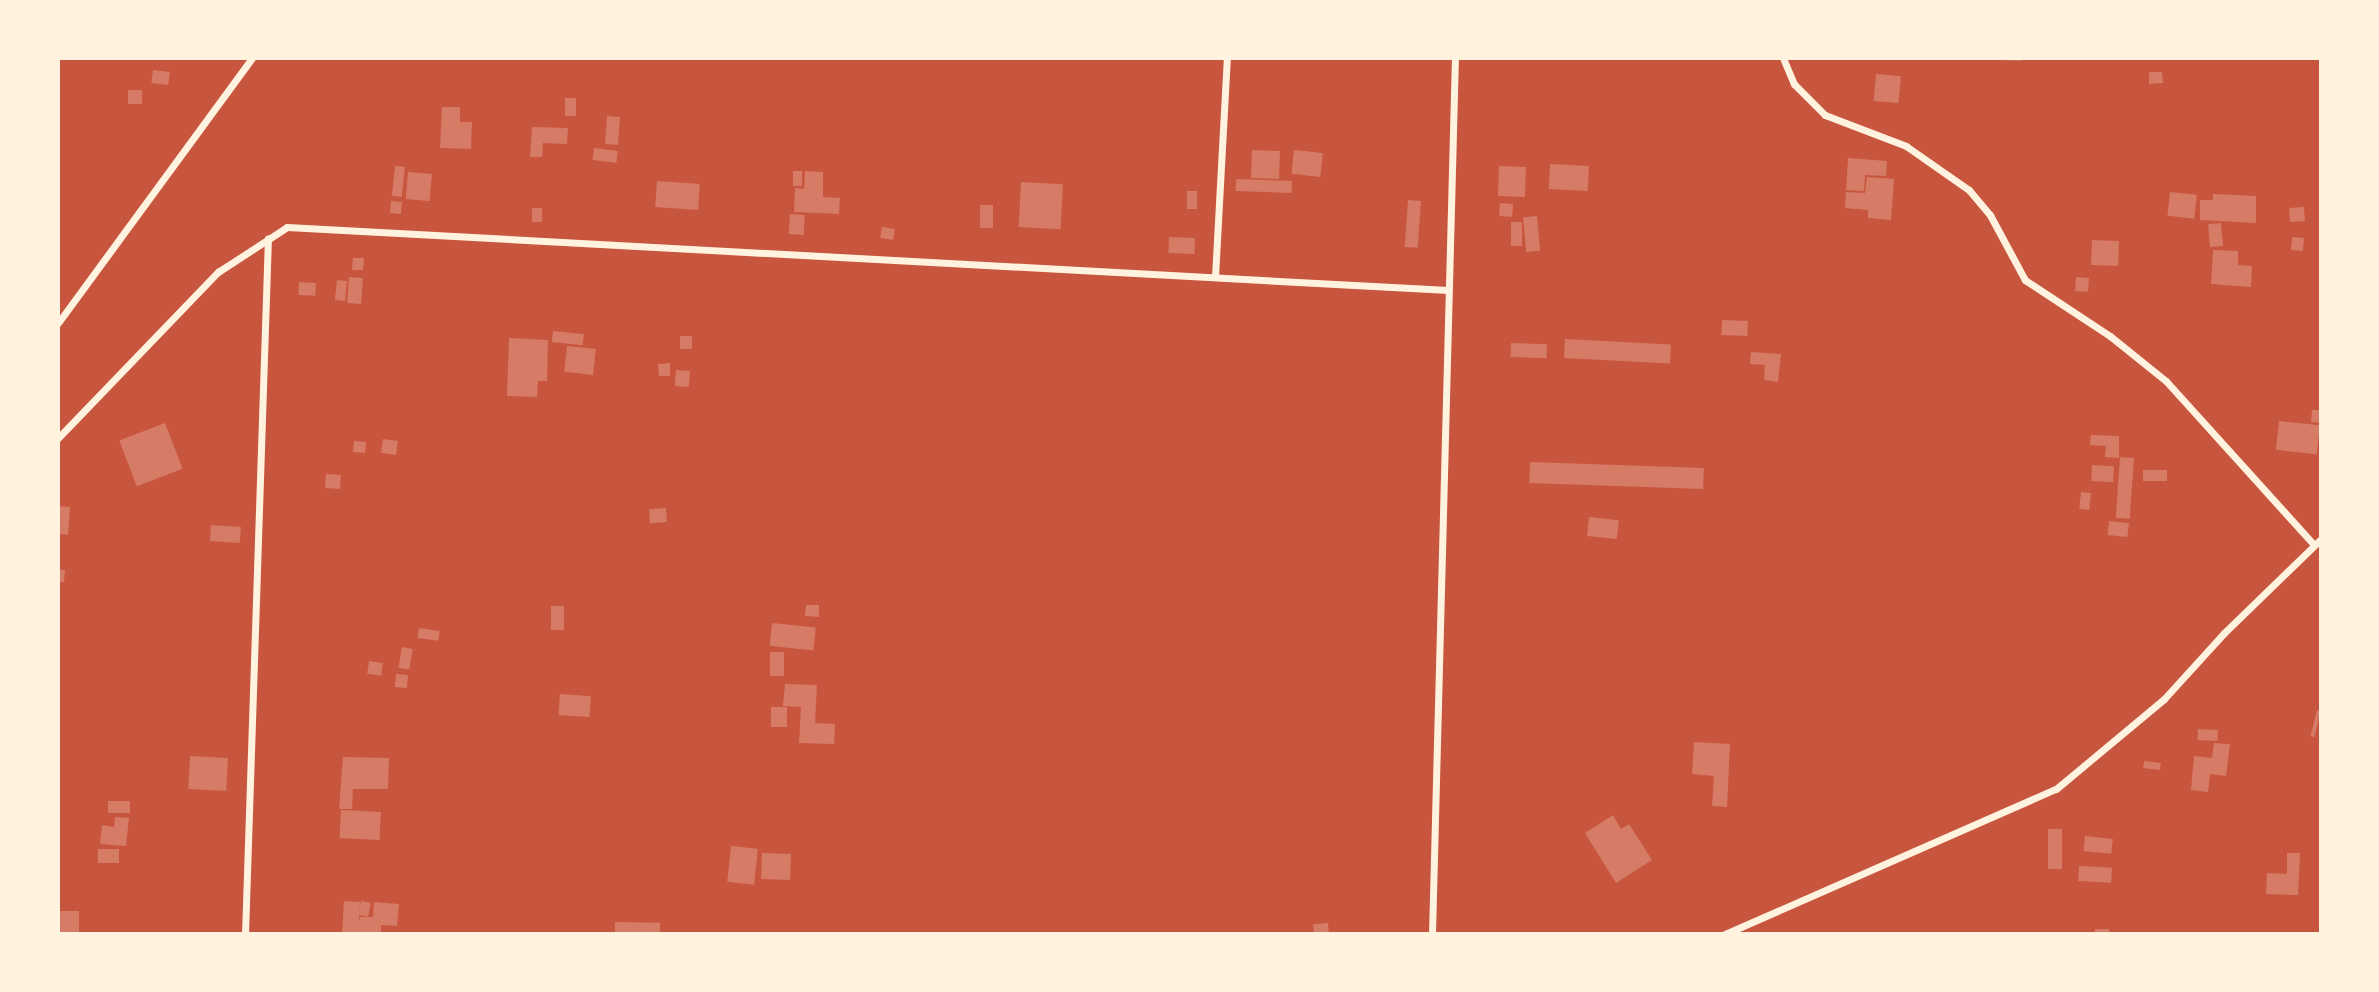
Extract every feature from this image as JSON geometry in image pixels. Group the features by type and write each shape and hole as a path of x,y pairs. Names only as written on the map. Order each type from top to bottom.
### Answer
{"street":[{"path":"58,323 252,58"},
{"path":"1215,277 1227,58"},
{"path":"1432,934 1455,58"},
{"path":"1783,58 1794,85 1825,115 1906,146 1969,190 1990,215 2025,280 2110,336 2166,381 2314,545"},
{"path":"58,438 218,272 287,227 1448,290"},
{"path":"244,934 268,238"},
{"path":"1724,934 2056,789 2164,699 2321,539"}],"building":[{"path":"2021,58 2021,61 2001,60"},
{"path":"153,70 170,72 168,85 151,83"},
{"path":"2149,72 2162,72 2163,83 2149,84"},
{"path":"1876,74 1901,76 1899,103 1874,101"},
{"path":"128,90 142,90 142,104 128,104"},
{"path":"565,98 576,98 576,116 565,116"},
{"path":"442,107 460,107 460,122 472,122 471,149 440,148"},
{"path":"607,116 620,117 618,145 605,144"},
{"path":"532,127 568,128 567,144 543,143 542,157 530,157"},
{"path":"594,148 618,151 616,163 593,160"},
{"path":"1252,150 1280,151 1279,179 1251,178"},
{"path":"1294,150 1323,153 1320,177 1291,174"},
{"path":"1848,158 1887,161 1886,176 1865,175 1864,191 1846,190"},
{"path":"1550,164 1589,166 1588,191 1549,189"},
{"path":"395,166 405,167 402,197 392,196"},
{"path":"1499,166 1526,167 1525,197 1498,196"},
{"path":"793,171 802,171 802,186 793,186"},
{"path":"805,171 823,172 823,197 840,198 839,214 794,212 795,188 804,189"},
{"path":"408,172 432,174 430,201 406,199"},
{"path":"1867,177 1894,179 1891,220 1868,218 1868,210 1845,208 1846,192 1865,193"},
{"path":"1236,179 1292,181 1292,193 1236,191"},
{"path":"657,181 700,184 698,210 655,207"},
{"path":"1021,182 1063,184 1061,229 1019,227"},
{"path":"1187,191 1197,191 1197,209 1187,209"},
{"path":"2170,192 2197,195 2194,219 2167,216"},
{"path":"2213,194 2256,196 2256,223 2200,220 2200,200 2213,200"},
{"path":"1408,200 1421,201 1418,248 1405,247"},
{"path":"391,201 402,202 401,214 390,213"},
{"path":"1500,203 1513,204 1512,217 1499,216"},
{"path":"980,205 993,205 993,228 980,228"},
{"path":"2304,207 2305,221 2290,222 2289,208"},
{"path":"532,208 542,208 542,222 532,222"},
{"path":"790,214 805,215 804,235 789,234"},
{"path":"1537,216 1540,251 1526,252 1523,217"},
{"path":"1511,222 1522,222 1522,246 1511,246"},
{"path":"2221,223 2223,246 2210,247 2208,224"},
{"path":"882,227 895,229 893,240 880,238"},
{"path":"1169,237 1195,238 1194,254 1168,253"},
{"path":"2292,237 2304,238 2303,251 2291,250"},
{"path":"2092,240 2119,241 2118,266 2091,265"},
{"path":"2213,250 2238,251 2238,265 2252,266 2251,287 2211,284"},
{"path":"353,258 364,258 363,270 352,270"},
{"path":"349,277 363,278 361,304 347,303"},
{"path":"2076,277 2089,278 2088,292 2075,291"},
{"path":"337,280 347,281 345,301 335,300"},
{"path":"299,282 316,283 315,296 298,295"},
{"path":"1722,320 1748,321 1747,336 1721,335"},
{"path":"553,331 584,334 583,345 552,342"},
{"path":"680,336 692,336 692,349 680,349"},
{"path":"509,338 548,340 547,381 538,381 537,397 507,396"},
{"path":"1565,339 1671,345 1670,364 1564,358"},
{"path":"1511,343 1547,344 1546,358 1511,357"},
{"path":"567,346 596,349 593,375 564,372"},
{"path":"1751,352 1781,354 1778,382 1764,380 1765,365 1750,364"},
{"path":"670,363 670,376 659,376 658,364"},
{"path":"676,370 690,371 689,387 675,386"},
{"path":"2312,410 2321,410 2321,423 2311,422"},
{"path":"2279,421 2320,425 2317,454 2276,450"},
{"path":"165,423 183,469 137,486 119,441"},
{"path":"2091,435 2119,436 2119,458 2105,457 2106,446 2090,445"},
{"path":"383,439 398,441 396,455 381,453"},
{"path":"354,441 366,442 365,453 353,452"},
{"path":"2120,457 2134,458 2130,519 2116,518"},
{"path":"1530,462 1704,468 1703,489 1529,483"},
{"path":"2092,465 2114,466 2113,482 2091,481"},
{"path":"2143,470 2167,470 2167,481 2143,481"},
{"path":"326,474 341,475 340,489 325,488"},
{"path":"2081,492 2091,493 2089,510 2079,509"},
{"path":"58,506 70,507 68,535 58,534"},
{"path":"666,508 667,522 650,523 649,509"},
{"path":"1589,517 1619,520 1617,539 1587,536"},
{"path":"2109,521 2129,523 2127,537 2108,535"},
{"path":"211,525 241,527 240,543 210,541"},
{"path":"58,569 65,570 64,582 58,582"},
{"path":"806,605 819,605 819,617 805,616"},
{"path":"551,606 564,606 564,630 551,630"},
{"path":"772,623 816,628 813,650 770,646"},
{"path":"419,628 440,631 438,641 418,638"},
{"path":"402,647 413,649 409,670 398,668"},
{"path":"770,652 784,652 784,676 770,676"},
{"path":"369,661 383,663 381,676 367,674"},
{"path":"396,674 408,675 407,688 395,687"},
{"path":"785,684 817,685 815,723 835,724 834,744 799,743 801,707 783,706"},
{"path":"560,694 591,696 589,717 559,715"},
{"path":"771,707 787,707 787,727 771,727"},
{"path":"2317,710 2321,711 2314,737 2310,736"},
{"path":"2198,729 2218,730 2217,741 2197,740"},
{"path":"1694,742 1730,744 1727,807 1712,806 1714,776 1692,774"},
{"path":"2214,743 2230,744 2226,776 2210,774 2208,792 2191,790 2194,756 2212,758"},
{"path":"190,756 228,758 226,791 188,789"},
{"path":"343,757 389,758 388,789 353,789 352,809 339,809"},
{"path":"2144,761 2161,763 2160,770 2143,768"},
{"path":"108,801 130,801 130,813 108,813"},
{"path":"341,810 381,812 379,840 340,838"},
{"path":"1613,815 1621,829 1629,824 1652,860 1616,883 1585,833"},
{"path":"115,817 129,818 126,846 100,844 102,825 114,827"},
{"path":"2048,829 2062,829 2062,869 2048,869"},
{"path":"2085,836 2113,839 2111,854 2083,851"},
{"path":"731,846 758,849 754,885 727,882"},
{"path":"98,849 119,849 119,863 98,863"},
{"path":"762,853 791,854 790,880 761,879"},
{"path":"2287,853 2300,853 2298,895 2266,894 2267,873 2287,874"},
{"path":"2079,866 2112,868 2111,883 2078,881"},
{"path":"344,901 360,902 359,922 360,917 373,917 374,902 399,904 397,926 381,925 381,934 342,934"},
{"path":"361,901 371,903 368,917 358,915"},
{"path":"58,911 79,911 79,934 58,934"},
{"path":"615,922 660,923 660,934 615,934"},
{"path":"1328,923 1329,934 1314,934 1313,924"},
{"path":"2095,929 2109,929 2109,934 2095,934"}]}
